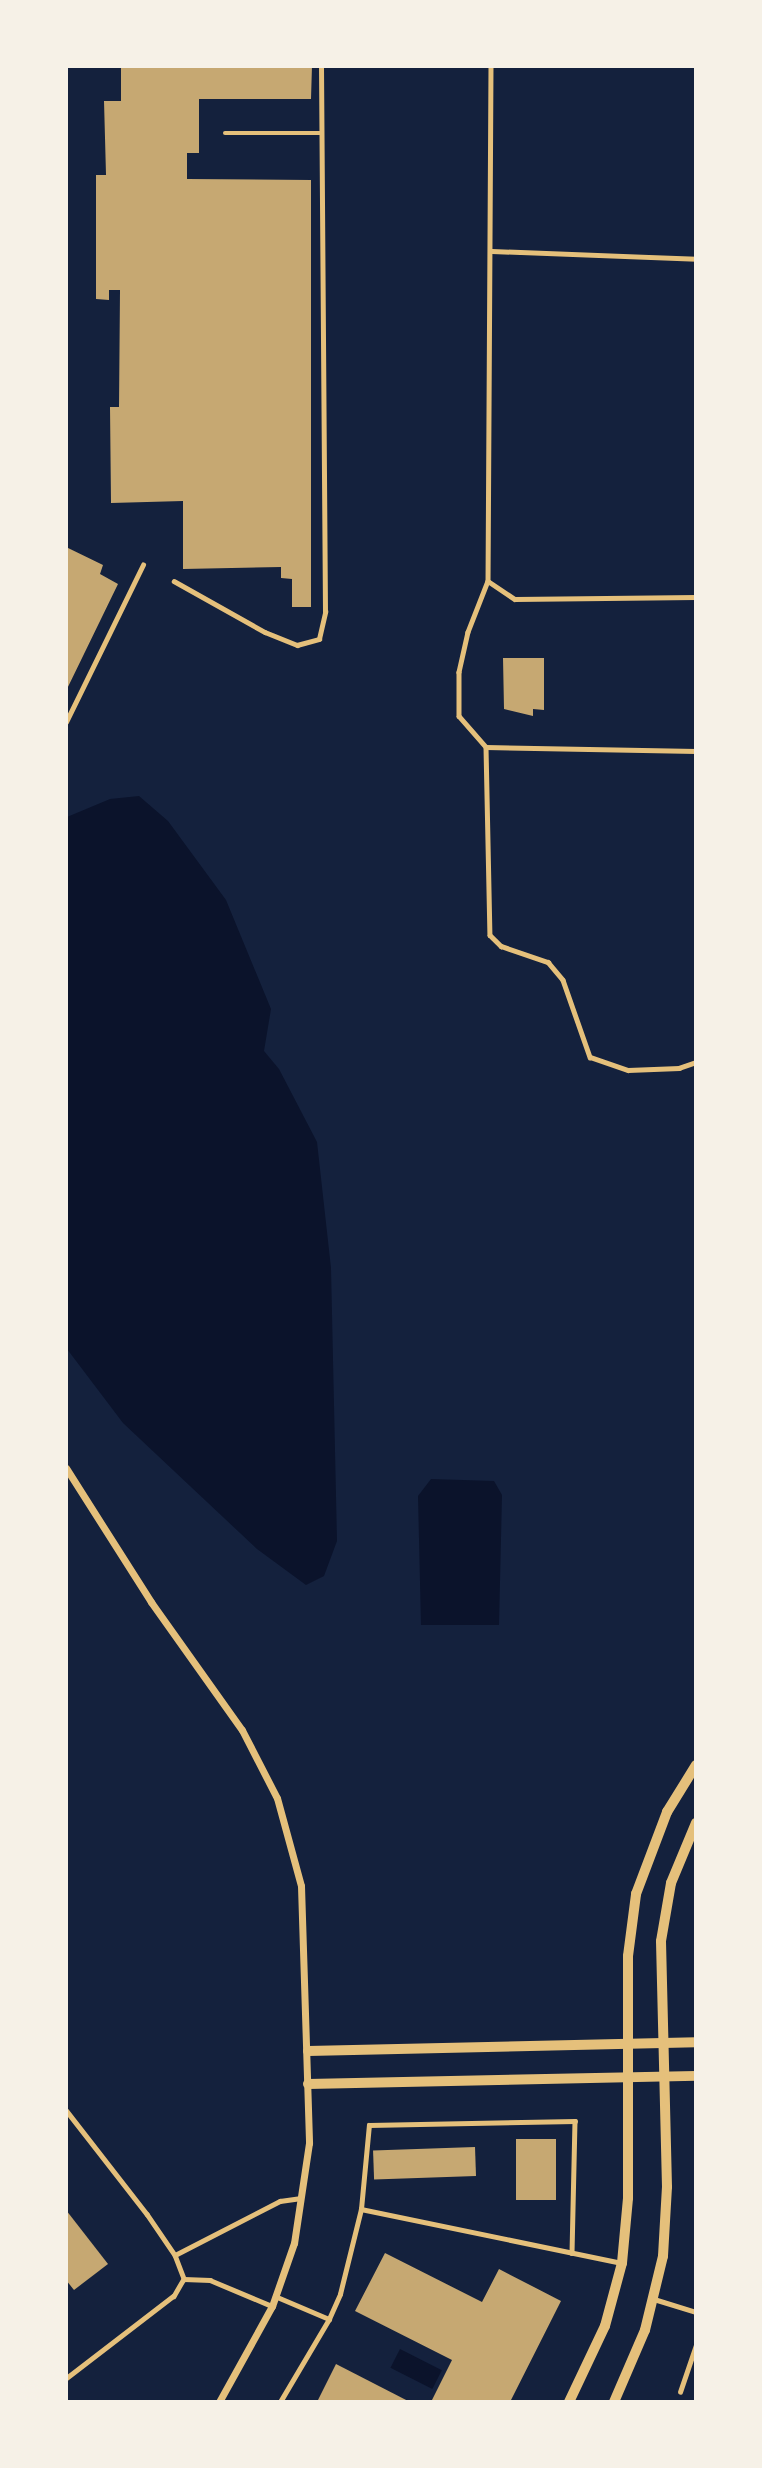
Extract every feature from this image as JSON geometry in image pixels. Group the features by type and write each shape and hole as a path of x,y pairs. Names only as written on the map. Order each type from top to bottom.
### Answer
{"street":[{"path":"66,1468 151,1602 243,1730 277,1798 301,1886 309,2143 294,2243 272,2306 219,2402"},
{"path":"569,2402 605,2326 622,2263 628,2198 628,1956 636,1894 667,1812 695,1765"},
{"path":"614,2402 654,2299 666,2219 659,1965 664,1912 671,1883 695,1823"},
{"path":"308,2051 695,2042"},
{"path":"308,2084 695,2076"}],"lane":[{"path":"174,581 265,632 297,645 319,639 325,612 321,66"},
{"path":"491,66 488,581 468,632 459,672 459,716 486,747 490,935 501,946 548,962 563,980 590,1057 628,1070 679,1068 695,1062"},
{"path":"225,133 322,133"},
{"path":"492,251 695,259"},
{"path":"66,722 143,565"},
{"path":"488,581 515,599 695,597"},
{"path":"486,747 695,751"},
{"path":"66,2110 175,2255 184,2279"},
{"path":"281,2402 329,2319 340,2294 361,2209 369,2125 575,2121 572,2253"},
{"path":"175,2255 280,2201 301,2198"},
{"path":"361,2209 622,2263"},
{"path":"184,2279 210,2280 272,2306"},
{"path":"66,2379 174,2296 184,2279"},
{"path":"275,2296 329,2319"},
{"path":"654,2299 695,2312"},
{"path":"680,2392 695,2345"}],"water":[{"path":"139,796 168,821 226,900 271,1009 264,1051 279,1069 317,1142 331,1268 337,1541 324,1576 306,1585 257,1549 123,1423 67,1349 67,817 110,799"},
{"path":"431,1479 494,1481 502,1495 499,1625 421,1625 418,1496"},
{"path":"400,2349 442,2370 432,2389 390,2368"}],"building":[{"path":"121,66 312,66 311,99 199,99 199,153 187,153 187,179 311,180 311,607 292,607 292,579 281,578 281,567 183,569 183,501 111,503 110,407 119,407 120,290 109,290 109,300 96,299 96,175 106,175 104,101 121,101"},
{"path":"66,547 103,565 100,574 118,584 66,691"},
{"path":"503,658 544,658 544,710 533,709 533,716 504,709"},
{"path":"516,2139 556,2139 556,2200 516,2200"},
{"path":"475,2147 476,2176 374,2180 373,2151"},
{"path":"66,2210 108,2264 74,2290 66,2280"},
{"path":"385,2253 482,2302 499,2269 561,2301 510,2402 431,2402 452,2360 355,2311"},
{"path":"336,2364 410,2402 317,2402"}]}
